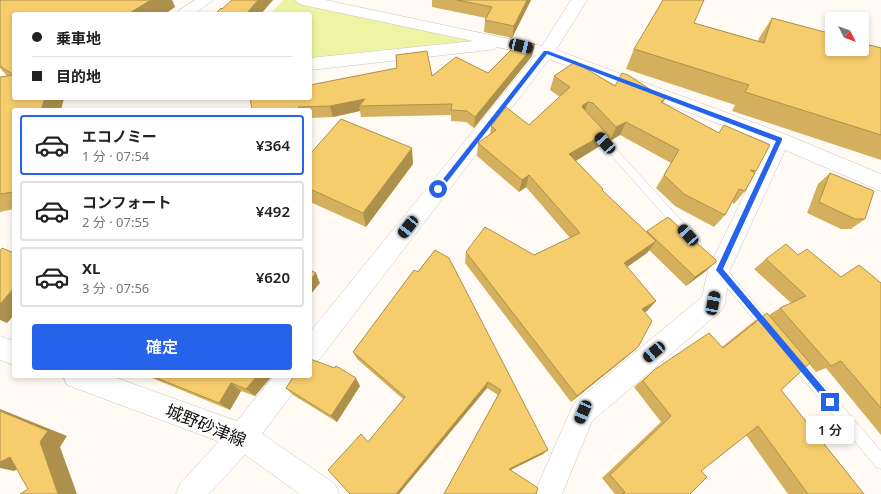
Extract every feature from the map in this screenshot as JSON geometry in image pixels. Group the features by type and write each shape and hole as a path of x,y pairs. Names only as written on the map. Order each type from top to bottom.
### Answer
{"street":[{"path":"187,12 205,0"},
{"path":"303,0 546,52 780,140 881,182"},
{"path":"366,14 384,0"},
{"path":"312,348 546,52 579,0"},
{"path":"312,64 508,43"},
{"path":"0,71 12,72"},
{"path":"548,494 583,412 713,303 711,260 780,140"},
{"path":"0,348 12,352"},
{"name":"城野砂津線","path":"81,378 242,437 325,494"},
{"path":"190,494 242,437 288,378"}],"lane":[{"path":"584,120 711,260 775,336"},
{"path":"785,348 881,462"}],"green space":[{"path":"283,0 294,0 498,43 312,60 312,12 272,12"}],"building":[{"path":"0,0 151,0 131,12 12,12 12,74 0,66"},
{"path":"232,0 258,0 248,12 217,12 221,8 222,9"},
{"path":"457,0 527,0 514,26 485,20 492,7"},
{"path":"663,0 704,0 694,23 764,43 772,18 825,32 825,56 869,56 869,45 881,48 881,135 745,92 749,85 634,49"},
{"path":"520,41 535,44 475,117 467,111 451,110 452,104 359,106 365,99 330,106 298,107 301,108 252,108 250,100 312,100 312,85 397,68 396,55 427,51 432,76 456,57 488,73"},
{"path":"575,62 615,86 622,73 628,75 665,99 661,102 719,133 724,125 770,145 756,171 750,170 755,173 745,191 739,189 725,215 684,194 664,175 679,150 626,122 616,127 593,103 588,102 583,105 582,107 606,133 569,154 603,189 602,190 656,241 624,263 656,301 642,309 652,321 638,347 577,396 466,252 485,227 534,255 580,233 529,175 522,180 478,143 496,130 491,126 506,107 529,125 570,87 554,76"},
{"path":"12,75 12,100 44,100 42,108 12,108 12,192 0,194 0,77"},
{"path":"341,119 412,148 363,213 312,190 312,152"},
{"path":"830,173 874,191 865,219 855,219 819,202"},
{"path":"668,217 716,260 716,262 695,277 647,231"},
{"path":"786,244 798,255 807,249 841,277 859,265 881,283 881,408 841,361 831,366 780,308 806,296 766,259"},
{"path":"2,248 12,252 12,290 0,304 0,251"},
{"path":"435,250 449,258 548,450 509,469 538,488 536,494 444,494 501,390 488,382 396,494 350,494 328,470 361,434 368,442 405,397 353,352 414,270 418,272"},
{"path":"312,271 316,273 312,278"},
{"path":"767,313 810,363 781,390 864,494 808,494 758,426 701,471 707,477 690,494 622,494 625,492 610,475 671,416 643,381 654,370 709,333 723,348"},
{"path":"312,360 335,368 336,366 356,378 331,416 286,388 293,378 312,378"},
{"path":"157,378 255,378 246,389 231,383 219,403"},
{"path":"0,411 48,431 40,442 58,494 20,494 28,489 10,457 0,462"}],"route":[{"path":"438,189 546,52 780,140 719,270 830,402"}]}
